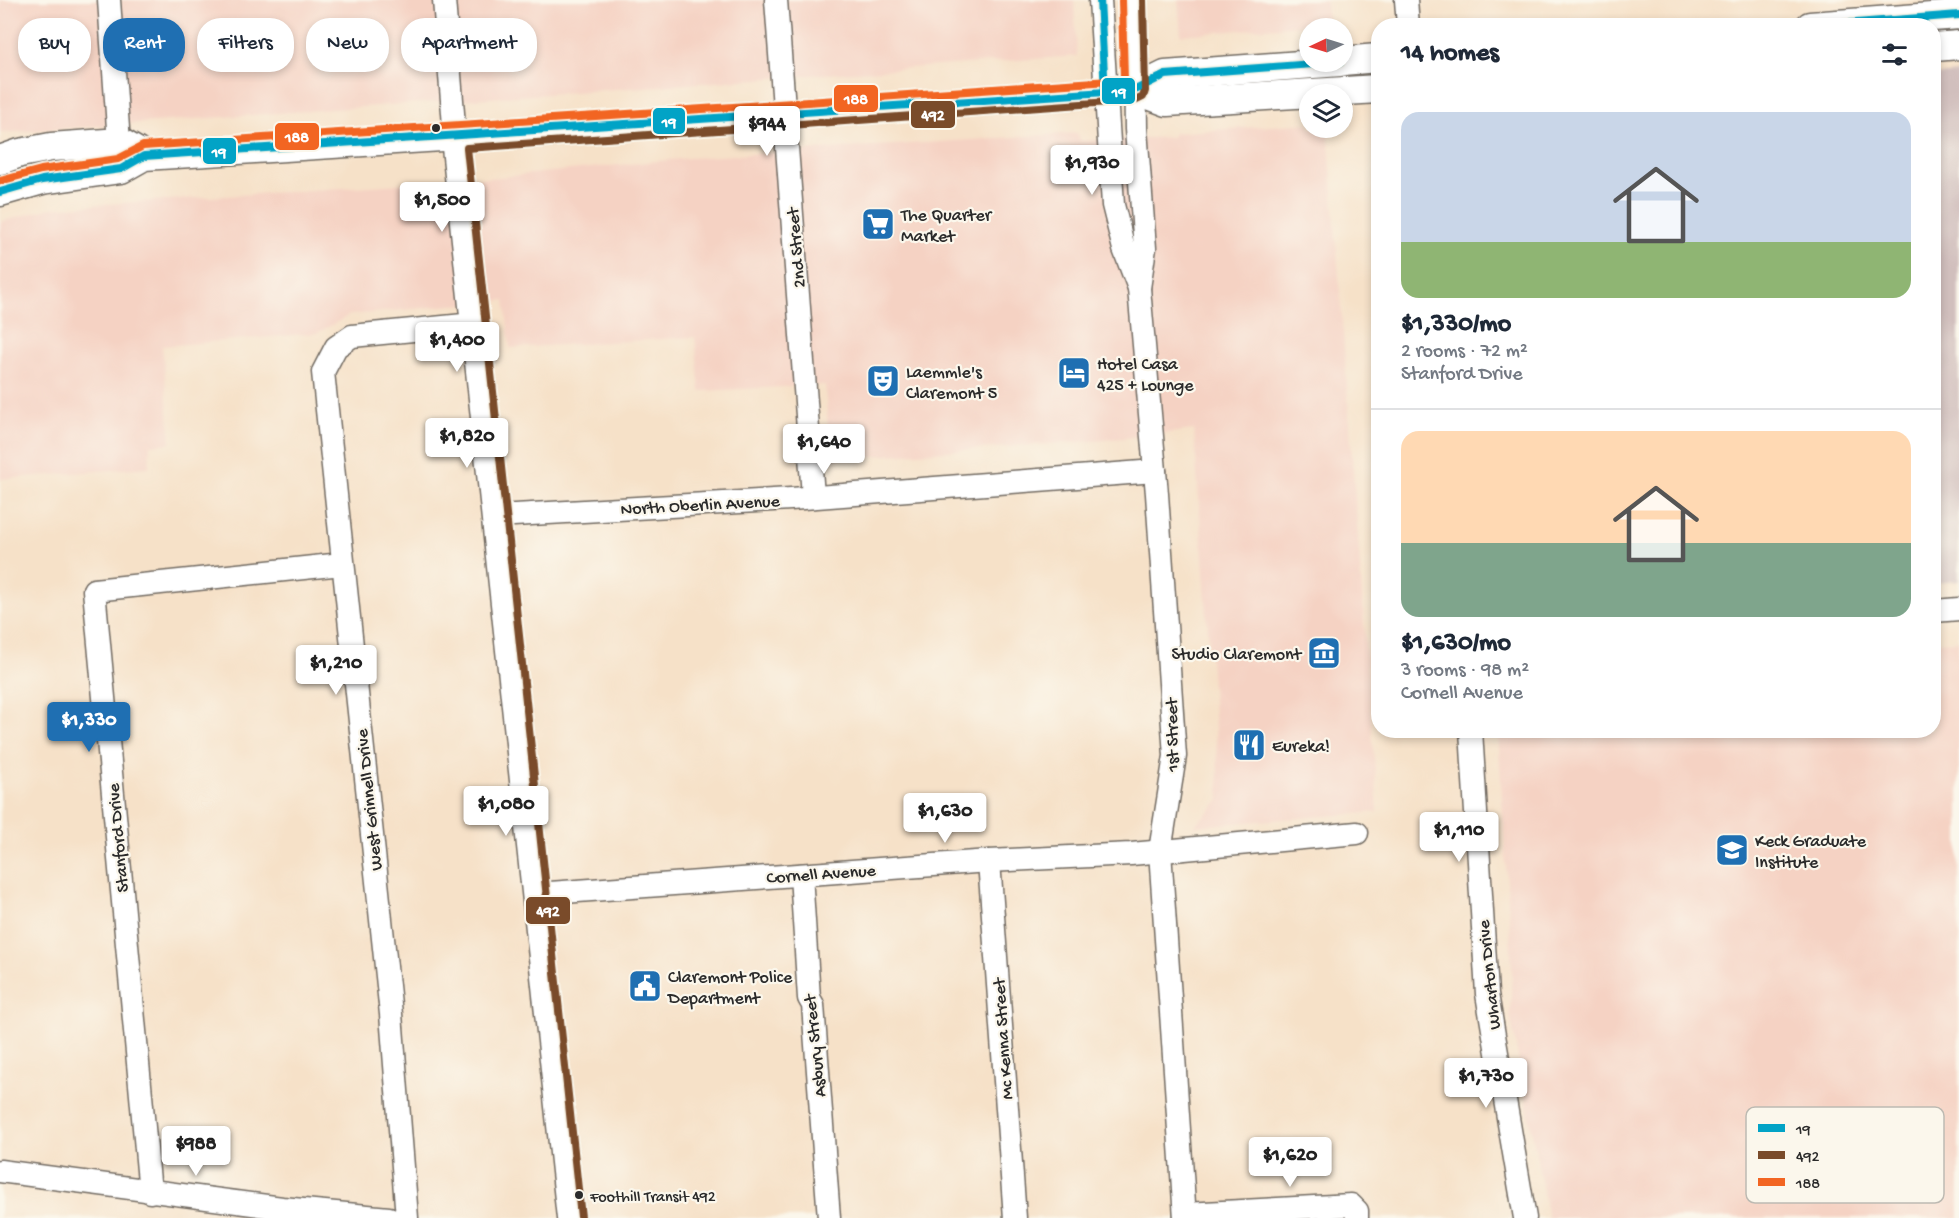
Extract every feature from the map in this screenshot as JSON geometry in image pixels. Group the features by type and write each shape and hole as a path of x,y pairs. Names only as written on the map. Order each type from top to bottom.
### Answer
{"main road":[{"path":"1879,18 1948,10"},
{"path":"1353,60 1371,59"},
{"path":"0,160 20,153 51,147 128,156 455,138 1135,90 1165,75 1299,64"},
{"path":"1135,90 1167,102 1371,89"},
{"path":"455,138 571,1218"},
{"path":"0,192 128,156"}],"street":[{"path":"109,0 128,156"},
{"path":"444,0 455,138"},
{"name":"2nd Street","path":"776,0 813,496"},
{"name":"1st Street","path":"1100,0 1113,205 1124,249 1139,288"},
{"name":"1st Street","path":"1132,0 1136,129 1145,248 1139,288 1155,471 1175,756 1160,850 1185,1216"},
{"path":"1406,0 1407,18"},
{"path":"1946,46 1948,10"},
{"name":"West Grinnell Drive","path":"407,1218 391,1014 323,372 336,347 352,336 474,324"},
{"name":"North Oberlin Avenue","path":"495,516 1155,471"},
{"name":"Stanford Drive","path":"150,1192 94,590 342,564"},
{"path":"1941,610 1959,609"},
{"name":"Wharton Drive","path":"1471,738 1487,994 1524,1218"},
{"name":"Cornell Avenue","path":"536,894 989,861 1131,854 1357,833"},
{"name":"Mc Kenna Street","path":"989,861 1015,1218"},
{"name":"Asbury Street","path":"801,874 808,998 813,1005 829,1218"},
{"path":"0,1171 282,1213 388,1218"},
{"path":"1185,1216 1351,1206 1357,1211 1357,1218"}],"shaded area":[{"path":"0,0 1074,0 1077,56 0,133"},
{"path":"1178,0 1326,0 1327,18 1299,18 1299,25 1181,35"},
{"path":"1959,73 1959,581 1941,582 1941,74"},
{"path":"1299,124 1299,138 1329,138 1378,812 1194,826 1220,800 1194,430 1106,440 830,459 825,385 700,391 695,337 510,348 505,300 350,315 317,333 162,346 171,443 150,445 149,467 0,479 0,222 51,208 501,177 689,158 1077,133 1081,141 1172,137 1174,133"},
{"name":"Keck Graduate Institute","path":"1959,641 1959,1218 1548,1218 1510,1014 1512,969 1498,738 1941,738 1941,642"}],"transit line":[{"name":"19","path":"1100,0 1105,92"},
{"name":"492","path":"581,1217 467,148 1137,100 1143,97 1145,91 1143,0"},
{"name":"188","path":"0,181 41,170 118,159 143,146 1124,80 1122,1"},
{"name":"19","path":"1920,18 1959,15"},
{"name":"19","path":"0,192 42,180 121,169 144,156 1135,90 1165,75 1299,65"}],"place":[{"name":"The Quarter Market","path":"878,224"},
{"name":"Hotel Casa 425 + Lounge","path":"1074,373"},
{"name":"Laemmle's Claremont 5","path":"883,381"},
{"name":"Studio Claremont","path":"1324,653"},
{"name":"Eureka!","path":"1249,745"},
{"name":"Keck Graduate Institute","path":"1732,850"},
{"name":"Claremont Police Department","path":"645,986"},
{"name":"Foothill Transit 492","path":"579,1195"}]}
